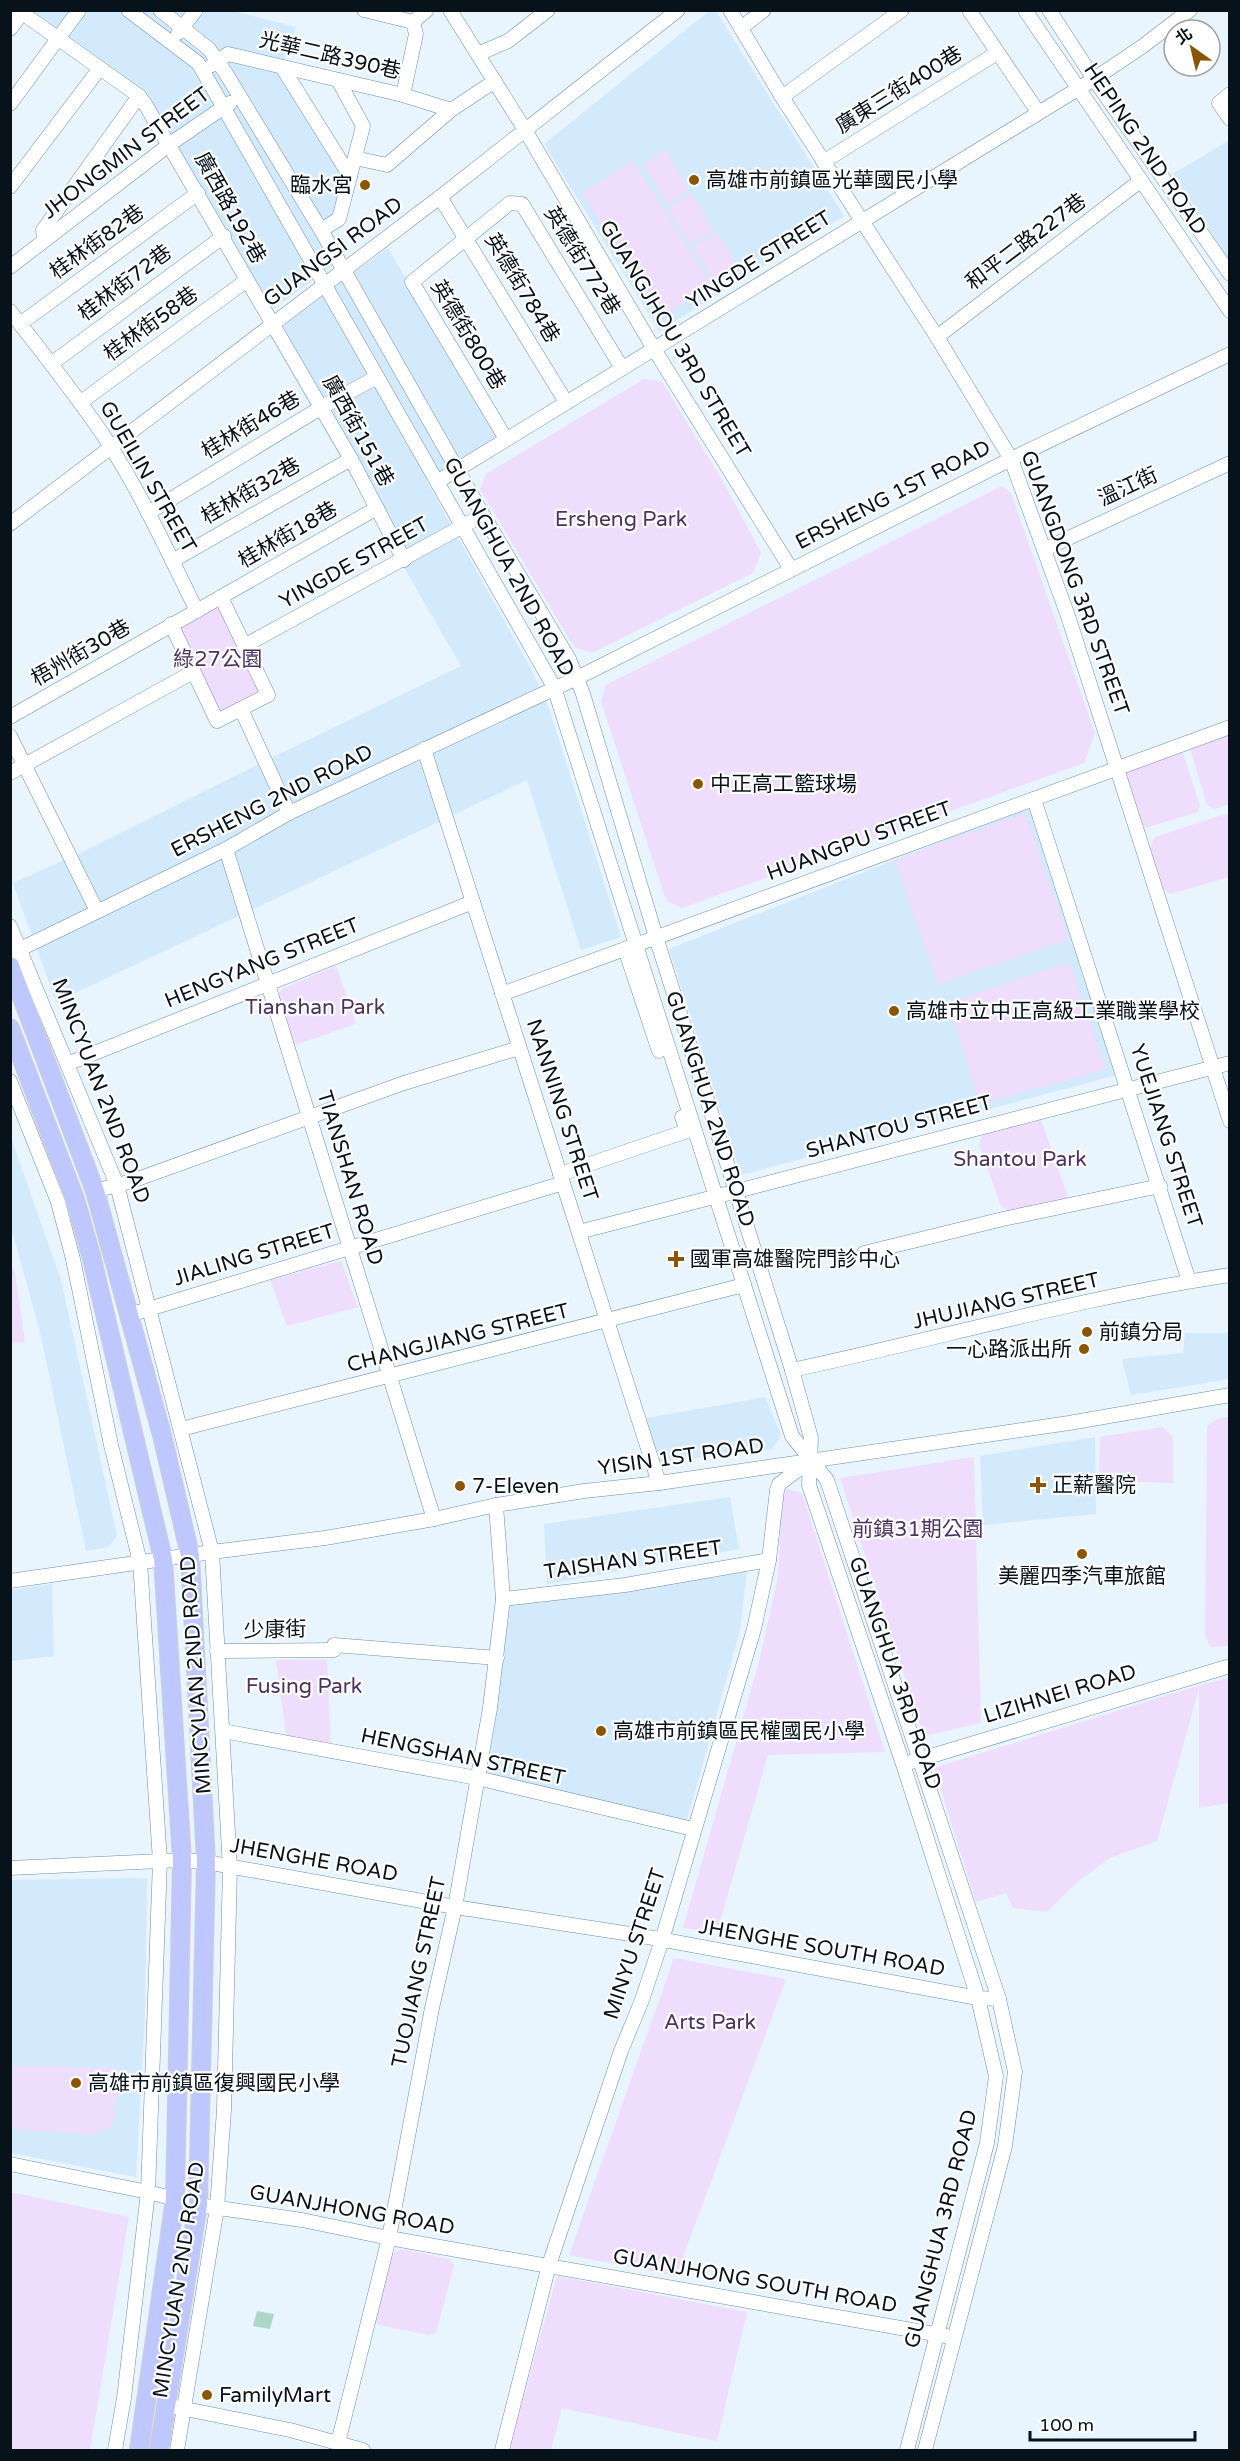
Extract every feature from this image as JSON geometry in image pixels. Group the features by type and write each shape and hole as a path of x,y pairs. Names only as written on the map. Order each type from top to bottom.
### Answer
{"main road":[{"name":"MINCYUAN 2ND ROAD","path":"10,966 95,1191 162,1435 190,1555 206,1862 198,2205 175,2407 159,2451"},
{"name":"MINCYUAN 2ND ROAD","path":"10,1028 75,1199 88,1244 163,1559 182,1860 175,2199 139,2451"}],"street":[{"path":"10,105 79,10"},
{"name":"GUANGHUA 2ND ROAD","path":"128,10 198,63 554,687 630,947 672,1062 712,1197 744,1285 792,1436 811,1460"},
{"name":"GUANGHUA 2ND ROAD","path":"160,10 209,49 217,60 344,269 483,515 569,659 577,678 792,1370 811,1438 811,1460"},
{"path":"172,42 196,10"},
{"path":"364,10 413,22"},
{"path":"413,22 427,10"},
{"name":"GUANGJHOU 3RD STREET","path":"450,10 525,130 654,349 791,569"},
{"name":"GUANGSI ROAD","path":"10,524 440,197 678,10"},
{"name":"GUANGDONG 3RD STREET","path":"730,10 782,97 937,337 1011,459 1045,549 1118,768 1230,1121"},
{"path":"741,28 764,10"},
{"path":"782,97 902,10"},
{"path":"969,10 1038,112"},
{"name":"HEPING 2ND ROAD","path":"1025,10 1230,311"},
{"name":"HEPING 2ND ROAD","path":"1049,10 1094,79 1230,274"},
{"name":"YINGDE STREET","path":"437,482 1094,79 1143,46 1190,10"},
{"path":"478,54 508,41 548,11"},
{"path":"10,29 20,12 139,96 43,230 44,240"},
{"path":"403,95 416,34 413,22"},
{"name":"廣東三街400巷","path":"823,162 997,53"},
{"name":"光華二路390巷","path":"217,60 228,54 403,95 451,110"},
{"path":"204,73 217,60"},
{"path":"282,67 350,176"},
{"path":"10,187 99,68"},
{"path":"321,230 339,219 363,126 338,80"},
{"path":"355,158 387,165 451,110 495,81"},
{"path":"1230,94 1219,103 1230,119"},
{"name":"廣西路192巷","path":"139,96 224,236 272,324"},
{"name":"JHONGMIN STREET","path":"10,267 170,144 239,97"},
{"name":"和平二路227巷","path":"937,337 1140,181"},
{"name":"桂林街82巷","path":"20,324 198,193"},
{"name":"英德街784巷","path":"440,197 566,402"},
{"name":"英德街772巷","path":"467,238 510,203 522,204 622,368"},
{"name":"桂林街72巷","path":"51,364 224,236"},
{"name":"英德街800巷","path":"467,238 412,282 506,439"},
{"name":"桂林街58巷","path":"81,402 247,280"},
{"name":"GUEILIN STREET","path":"10,311 81,402 110,446 148,513 197,611"},
{"name":"廣西街151巷","path":"272,324 322,407 404,560"},
{"name":"ERSHENG 1ST ROAD","path":"554,687 577,678 1011,459 1230,354"},
{"name":"桂林街46巷","path":"148,513 322,407 377,377"},
{"name":"桂林街32巷","path":"172,561 351,459"},
{"name":"溫江街","path":"1045,549 1230,463"},
{"name":"桂林街18巷","path":"220,597 377,508"},
{"name":"YINGDE STREET","path":"244,646 483,515"},
{"path":"220,597 268,695 217,722 171,624 220,597"},
{"name":"梧州街30巷","path":"10,717 171,624"},
{"path":"10,773 194,672"},
{"name":"ERSHENG 2ND ROAD","path":"16,951 226,849 289,813 554,687"},
{"path":"241,709 289,813"},
{"name":"HUANGPU STREET","path":"502,994 1230,727"},
{"path":"10,736 97,911"},
{"name":"NANNING STREET","path":"424,749 659,1484"},
{"name":"YUEJIANG STREET","path":"1034,799 1189,1281"},
{"name":"TIANSHAN ROAD","path":"226,849 434,1519"},
{"name":"HENGYANG STREET","path":"67,1064 473,902"},
{"name":"MINCYUAN 2ND ROAD","path":"10,926 16,951 67,1064 117,1185 212,1552 230,1868 225,2098 217,2208 175,2407 177,2451"},
{"path":"630,947 687,1131 712,1197"},
{"path":"95,1191 404,1083 519,1048"},
{"name":"GUANGHUA 2ND ROAD","path":"672,1062 693,1055"},
{"name":"SHANTOU STREET","path":"579,1232 1230,1063"},
{"name":"MINCYUAN 2ND ROAD","path":"10,1081 58,1202 70,1248 111,1445 140,1562 160,1861 148,2192 124,2398 115,2451"},
{"name":"JIALING STREET","path":"129,1315 350,1248 562,1178 687,1131"},
{"path":"864,1253 1003,1219 1160,1186"},
{"name":"JHUJIANG STREET","path":"792,1370 1189,1281 1230,1275"},
{"name":"CHANGJIANG STREET","path":"181,1429 608,1322 744,1285"},
{"name":"YISIN 1ST ROAD","path":"10,1581 325,1538 434,1519 496,1504 584,1491 659,1484 1069,1423 1230,1395"},
{"name":"MINYU STREET","path":"502,2451 549,2265 621,2051 642,2000 662,1940 754,1629 769,1560 779,1484 811,1460"},
{"name":"GUANGHUA 3RD ROAD","path":"811,1460 827,1480 999,1999 1015,2073 1005,2146 925,2451"},
{"name":"GUANGHUA 3RD ROAD","path":"811,1460 809,1485 903,1764 978,1998 996,2076 987,2143 907,2451"},
{"name":"TUOJIANG STREET","path":"339,2443 389,2238 432,2008 444,1964 455,1907 477,1778 497,1658 503,1599 496,1504"},
{"name":"TAISHAN STREET","path":"503,1599 625,1585 769,1560"},
{"name":"少康街","path":"217,1651 334,1648 497,1658"},
{"name":"LIZIHNEI ROAD","path":"903,1764 1230,1666"},
{"name":"HENGSHAN STREET","path":"223,1731 477,1778 693,1829"},
{"name":"JHENGHE ROAD","path":"10,1868 182,1860 206,1862 455,1907 637,1935"},
{"name":"JHENGHE SOUTH ROAD","path":"637,1935 978,1998 999,1999"},
{"name":"GUANJHONG ROAD","path":"10,2164 148,2192 198,2205 302,2220 389,2238 549,2265"},
{"name":"GUANJHONG SOUTH ROAD","path":"549,2265 954,2338"},
{"path":"175,2407 339,2443 363,2451"}],"shaded area":[{"path":"11,10 233,11 296,27 281,71 348,177 342,205 326,223 346,256 261,318 143,107"},
{"name":"高雄市前鎮區光華國民小學","path":"709,11 716,11 844,216 659,331 544,144"},
{"path":"1229,140 1230,142 1229,260 1173,174"},
{"path":"388,248 498,437 426,480 531,669 550,711 621,937 581,950 527,780 56,1002 13,883 76,855 461,666 269,334"},
{"name":"高雄市立中正高級工業職業學校","path":"1031,806 1121,1074 741,1175 669,949"},
{"path":"11,1138 61,1280 117,1536 108,1547 86,1551 40,1332 11,1227"},
{"path":"1185,1333 1229,1333 1229,1379 1131,1395 1122,1359 1183,1353"},
{"path":"765,1397 781,1435 771,1450 658,1462 642,1419"},
{"name":"正薪醫院","path":"1095,1437 1096,1514 983,1525 980,1456"},
{"path":"730,1497 739,1549 547,1584 544,1524"},
{"name":"高雄市前鎮區民權國民小學","path":"747,1570 740,1631 686,1824 484,1775 511,1604"},
{"path":"52,1584 54,1656 11,1661 11,1590"},
{"name":"高雄市前鎮區復興國民小學","path":"147,1878 145,2014 136,2177 11,2153 10,1880"},
{"path":"257,2311 274,2314 270,2329 253,2326"}],"green space":[{"path":"665,150 689,190 667,204 643,164"},
{"path":"633,161 712,286 661,317 582,193"},
{"path":"691,193 714,230 690,245 667,208"},
{"path":"717,232 740,270 716,285 693,247"},
{"name":"Ersheng Park","path":"644,379 662,382 724,483 761,553 753,573 592,653 574,647 480,489 486,474"},
{"path":"1002,486 1011,493 1095,733 1084,763 682,908 666,901 601,701 606,685"},
{"name":"綠27公園","path":"215,605 220,606 260,687 257,694 222,712 216,710 179,625"},
{"path":"1229,734 1229,804 1215,809 1207,805 1190,748"},
{"path":"1182,750 1200,806 1198,812 1145,828 1140,823 1125,774 1126,770"},
{"path":"1025,813 1069,939 938,984 895,860"},
{"path":"1229,813 1229,877 1170,894 1163,889 1149,849 1155,837"},
{"path":"1069,962 1106,1069 980,1104 948,1003"},
{"name":"Tianshan Park","path":"336,966 356,1024 292,1046 276,998 282,989"},
{"name":"Shantou Park","path":"1041,1120 1069,1199 1012,1213 1001,1206 979,1145 983,1134"},
{"path":"341,1261 358,1307 287,1326 270,1280"},
{"path":"11,1263 15,1272 25,1342 11,1344"},
{"path":"1229,1416 1229,1646 1210,1647 1205,1634 1207,1427 1216,1419"},
{"path":"1163,1427 1173,1438 1173,1483 1099,1481 1100,1437"},
{"name":"前鎮31期公園","path":"974,1457 981,1723 924,1736 840,1478"},
{"path":"783,1488 802,1493 885,1752 768,1755 717,1932 683,1928 759,1662 778,1577"},
{"name":"Fusing Park","path":"276,1660 327,1660 331,1750 287,1742"},
{"path":"1229,1678 1229,1803 1199,1808 1199,1688 1157,1841 1110,1858 1076,1883 1047,1912 1013,1908 1006,1893 976,1902 934,1768"},
{"name":"Arts Park","path":"674,1958 786,1979 676,2276 569,2255"},
{"path":"10,2066 115,2068 112,2082 118,2091 112,2125 95,2135 11,2129"},
{"path":"11,2192 129,2217 90,2450 11,2450"},
{"path":"401,2249 450,2259 454,2266 436,2333 429,2335 379,2325 374,2321 393,2253"},
{"path":"557,2276 747,2312 717,2441 562,2408 551,2450 509,2450"}],"place":[{"name":"高雄市前鎮區光華國民小學","path":"694,180"},
{"name":"臨水宮","path":"365,185"},
{"name":"中正高工籃球場","path":"698,784"},
{"name":"高雄市立中正高級工業職業學校","path":"894,1011"},
{"name":"國軍高雄醫院門診中心","path":"676,1259"},
{"name":"前鎮分局","path":"1087,1332"},
{"name":"一心路派出所","path":"1084,1349"},
{"name":"正薪醫院","path":"1038,1485"},
{"name":"7-Eleven","path":"460,1486"},
{"name":"美麗四季汽車旅館","path":"1082,1554"},
{"name":"高雄市前鎮區民權國民小學","path":"601,1731"},
{"name":"高雄市前鎮區復興國民小學","path":"76,2083"},
{"name":"FamilyMart","path":"207,2395"}]}
